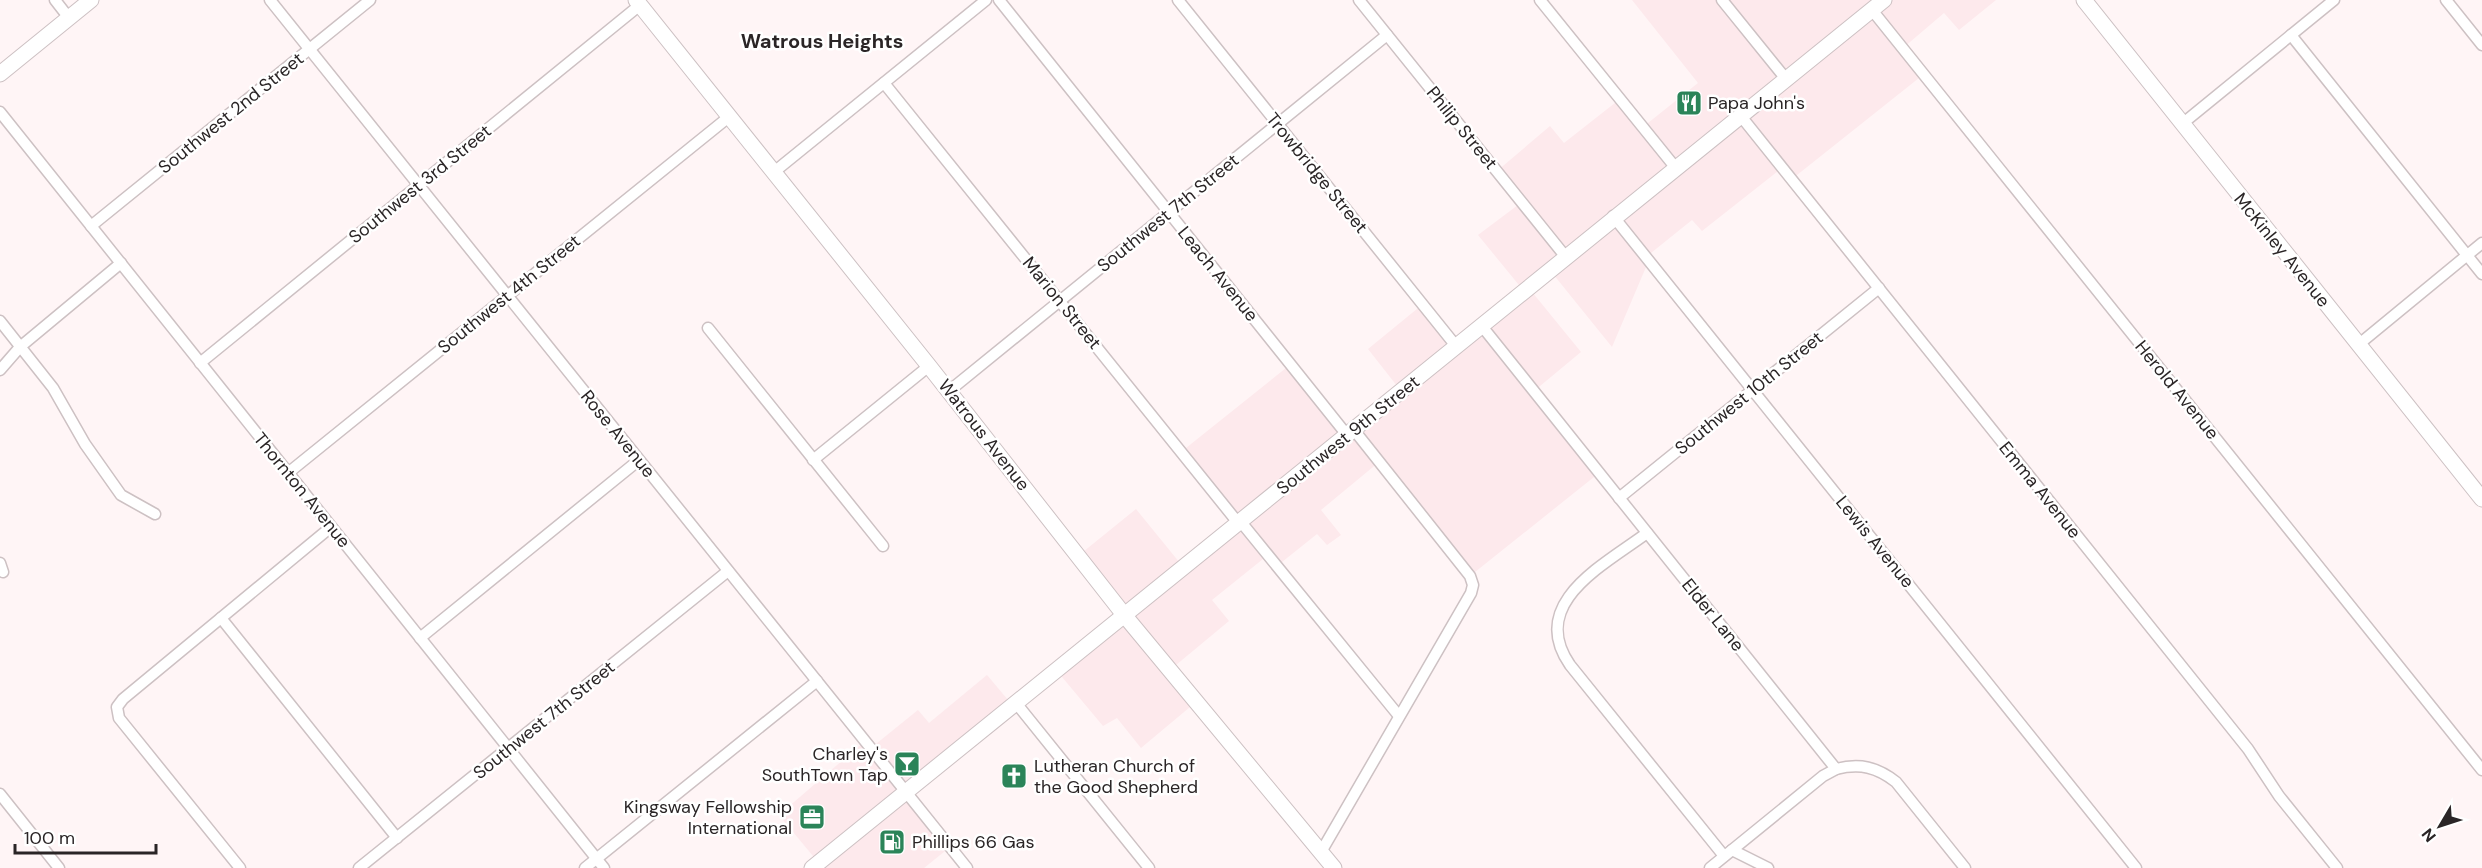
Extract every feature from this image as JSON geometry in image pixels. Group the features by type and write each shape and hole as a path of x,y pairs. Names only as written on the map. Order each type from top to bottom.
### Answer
{"main road":[{"path":"0,74 91,0"},
{"name":"McKinley Avenue","path":"2084,0 2482,499"},
{"name":"Watrous Avenue","path":"638,3 949,391 1125,616 1325,861"},
{"name":"Southwest 9th Street","path":"812,868 1351,433 1613,216 1878,5"}],"street":[{"path":"55,0 69,18"},
{"name":"Rose Avenue","path":"270,0 968,868"},
{"name":"Southwest 2nd Street","path":"92,226 370,0"},
{"path":"774,172 987,0"},
{"name":"Leach Avenue","path":"999,0 1168,212 1470,576 1473,585 1471,593 1399,716"},
{"name":"Trowbridge Street","path":"1178,0 1456,346"},
{"name":"Philip Street","path":"1359,0 1565,256"},
{"path":"1540,0 1675,167"},
{"path":"1722,0 1785,79"},
{"path":"2182,124 2334,0"},
{"path":"2446,0 2482,45"},
{"name":"Southwest 3rd Street","path":"200,363 638,3"},
{"name":"Herold Avenue","path":"1878,5 2482,770"},
{"name":"Southwest 7th Street","path":"949,391 1387,35"},
{"path":"2291,35 2482,274"},
{"name":"Marion Street","path":"884,83 1399,716"},
{"name":"Thornton Avenue","path":"0,112 604,868"},
{"name":"Emma Avenue","path":"1740,115 2248,749 2279,796 2337,868"},
{"name":"Southwest 4th Street","path":"288,473 730,116"},
{"name":"Lewis Avenue","path":"1613,216 2136,868"},
{"path":"2358,345 2482,243"},
{"path":"0,370 20,348 121,264"},
{"name":"Southwest 10th Street","path":"1619,498 1879,288"},
{"path":"0,321 53,388 86,444 122,495 155,514"},
{"name":"Elder Lane","path":"1480,325 1836,769"},
{"path":"708,328 883,546"},
{"path":"813,460 929,366"},
{"path":"420,638 639,460"},
{"path":"240,868 119,718 117,707 123,699 331,527"},
{"path":"1647,533 1586,578 1562,607 1557,622 1556,637 1561,652 1728,853 1768,868"},
{"name":"Southwest 7th Street","path":"359,868 728,571"},
{"path":"221,618 397,838"},
{"path":"585,868 816,681"},
{"path":"1016,703 1149,868"},
{"path":"1325,861 1399,716"},
{"path":"1710,868 1823,776 1836,769 1867,766 1890,777 1965,868"},
{"path":"1,797 59,868"}],"shaded area":[{"path":"1632,0 1996,0 1959,30 1944,13 1903,48 1924,74 1792,179 1782,168 1702,231 1692,220 1646,257 1649,260 1612,347 1549,269 1528,287 1581,352 1534,391 1599,473 1470,576 1379,462 1321,510 1341,535 1327,545 1317,534 1277,566 1268,555 1212,600 1229,621 1170,670 1196,702 1141,748 1117,718 1103,726 1057,671 1125,616 1078,556 1136,509 1184,568 1239,524 1181,452 1291,364 1347,435 1401,391 1368,349 1423,304 1456,345 1523,290 1478,235 1522,202 1497,171 1550,126 1564,143 1620,99 1643,127 1698,83"},
{"path":"987,675 1013,706 906,792 950,847 924,868 812,868 818,862 779,815 865,741 871,748 918,710 929,723"}],"place":[{"name":"Papa John's","path":"1689,103"},
{"name":"Charley's SouthTown Tap","path":"907,764"},
{"name":"Lutheran Church of the Good Shepherd","path":"1014,776"},
{"name":"Kingsway Fellowship International","path":"812,817"},
{"name":"Phillips 66 Gas","path":"892,842"}],"district":[{"name":"Watrous Heights","path":"822,41"}]}
